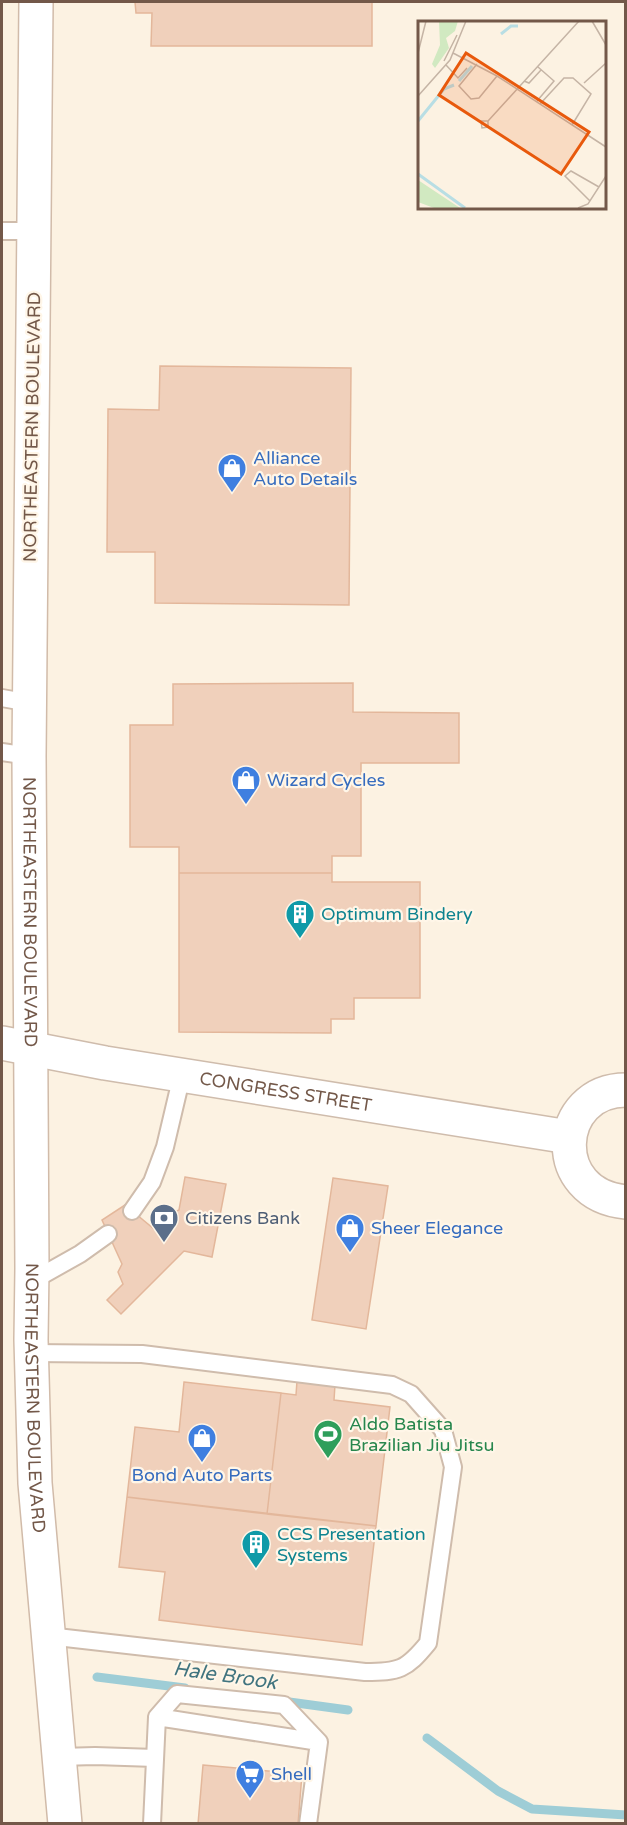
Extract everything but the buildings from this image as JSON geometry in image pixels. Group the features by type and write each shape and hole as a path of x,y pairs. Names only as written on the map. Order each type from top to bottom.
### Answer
{"street":[{"name":"NORTHEASTERN BOULEVARD","path":"36,2 34,231 16,701 16,1045 32,1281 31,1353 35,1483 65,1824"},
{"name":"CONGRESS STREET","path":"16,1045 105,1063 569,1137"},
{"path":"626,1090 606,1093 589,1103 576,1118 569,1137 571,1161 583,1182 602,1197 626,1202"}],"lane":[{"path":"2,231 34,231"},
{"path":"132,1211 152,1182 165,1147 182,1075"},
{"path":"32,1281 80,1254 108,1234"},
{"path":"31,1353 142,1353 392,1385 411,1394 443,1430 453,1467 428,1643 413,1662 393,1672 365,1672 48,1636"},
{"path":"152,1824 157,1717 177,1694 284,1705 319,1742"},
{"path":"157,1717 319,1742"},
{"path":"308,1824 319,1742"},
{"path":"60,1757 155,1758"}],"waterway":[{"name":"Hale Brook","path":"97,1677 185,1688"},
{"name":"Hale Brook","path":"282,1701 348,1710"},
{"name":"Hale Brook","path":"427,1738 498,1791 532,1809 626,1815"}],"place":[{"name":"Alliance Auto Details","path":"232,494"},
{"name":"Wizard Cycles","path":"246,806"},
{"name":"Optimum Bindery","path":"300,940"},
{"name":"Citizens Bank","path":"164,1244"},
{"name":"Sheer Elegance","path":"350,1254"},
{"name":"Aldo Batista Brazilian Jiu Jitsu","path":"328,1460"},
{"name":"Bond Auto Parts","path":"202,1464"},
{"name":"CCS Presentation Systems","path":"256,1570"},
{"name":"Shell","path":"250,1800"}]}
